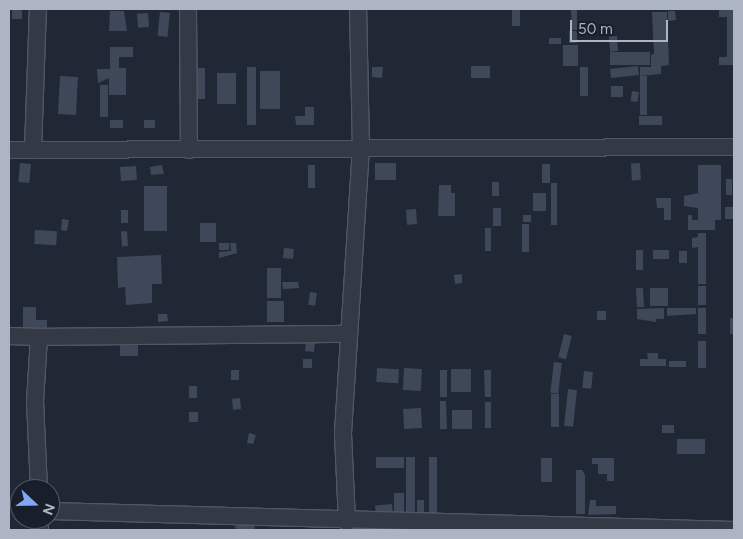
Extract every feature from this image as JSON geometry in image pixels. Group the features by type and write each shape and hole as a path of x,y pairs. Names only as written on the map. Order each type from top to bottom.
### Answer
{"street":[{"path":"33,150 38,9"},
{"path":"188,9 189,150"},
{"path":"347,522 343,434 361,149 358,9"},
{"path":"9,150 734,147"},
{"path":"9,336 348,334"},
{"path":"38,337 36,402 39,479"},
{"path":"60,512 190,523 347,522 490,528 734,530"}],"building":[{"path":"12,9 22,9 22,19 12,19"},
{"path":"512,9 520,9 520,26 512,26"},
{"path":"571,9 577,9 577,30 572,30"},
{"path":"719,9 734,9 734,65 719,65 719,57 727,57 727,17 719,17"},
{"path":"110,11 124,11 127,31 109,31"},
{"path":"668,11 675,11 676,20 668,21"},
{"path":"160,12 170,13 167,37 157,36"},
{"path":"652,12 667,12 669,65 661,66 661,74 640,76 640,67 651,67 651,55 654,54"},
{"path":"148,13 149,27 138,28 137,14"},
{"path":"569,31 577,31 577,43 569,43"},
{"path":"617,36 618,51 610,52 609,37"},
{"path":"549,38 561,38 561,44 549,44"},
{"path":"563,45 578,45 578,66 563,66"},
{"path":"110,47 133,47 133,57 119,57 119,68 126,68 126,95 109,95 109,78 98,83 97,69 110,69"},
{"path":"610,52 650,52 650,65 610,65"},
{"path":"471,66 490,66 490,78 471,78"},
{"path":"638,66 639,75 611,78 610,69"},
{"path":"247,67 256,67 256,125 247,125"},
{"path":"372,67 383,67 382,78 372,77"},
{"path":"580,67 588,67 588,96 580,96"},
{"path":"198,68 205,68 205,99 198,99"},
{"path":"260,71 280,71 280,109 260,109"},
{"path":"217,73 236,73 236,104 217,104"},
{"path":"60,76 78,77 76,115 58,114"},
{"path":"640,76 647,76 647,115 640,115"},
{"path":"100,85 108,85 108,117 100,117"},
{"path":"611,86 623,86 623,97 611,97"},
{"path":"632,91 639,92 638,102 631,101"},
{"path":"305,107 314,107 314,125 296,125 295,116 305,116"},
{"path":"639,116 662,116 662,125 639,125"},
{"path":"110,120 123,120 123,128 110,128"},
{"path":"144,120 155,120 155,128 144,128"},
{"path":"20,163 31,164 29,183 18,182"},
{"path":"375,163 396,163 396,180 375,180"},
{"path":"631,163 640,163 641,180 632,180"},
{"path":"542,164 550,164 550,183 542,183"},
{"path":"162,165 164,174 151,175 150,167"},
{"path":"308,165 315,165 315,188 308,188"},
{"path":"698,165 721,165 721,220 715,220 715,230 688,230 688,215 692,215 692,220 698,220 698,208 684,206 684,196 698,193"},
{"path":"136,166 137,180 121,181 120,167"},
{"path":"726,179 732,179 732,195 726,195"},
{"path":"492,182 499,182 499,196 492,196"},
{"path":"551,183 557,183 557,225 551,225"},
{"path":"439,185 451,185 451,193 455,193 455,216 438,216"},
{"path":"144,186 167,186 167,231 144,231"},
{"path":"533,193 546,193 546,211 533,211"},
{"path":"656,198 671,198 671,220 664,220 664,208 657,208"},
{"path":"725,207 734,207 734,219 725,219"},
{"path":"493,208 501,208 501,226 493,226"},
{"path":"416,209 417,224 407,225 406,210"},
{"path":"121,210 128,210 128,223 121,223"},
{"path":"523,215 531,215 531,222 523,222"},
{"path":"62,219 69,220 67,231 61,230"},
{"path":"200,223 216,223 216,242 200,242"},
{"path":"522,224 529,224 529,252 522,252"},
{"path":"485,228 491,228 491,251 485,251"},
{"path":"35,230 57,231 56,245 34,244"},
{"path":"121,231 127,231 128,246 122,246"},
{"path":"698,233 706,233 706,284 698,284 698,247 692,248 692,238 698,237"},
{"path":"219,243 229,243 229,250 219,250"},
{"path":"230,243 236,243 237,253 219,258 219,252 231,251"},
{"path":"284,248 294,249 293,259 283,258"},
{"path":"636,250 643,250 643,270 636,270"},
{"path":"653,250 669,250 669,259 653,259"},
{"path":"679,251 687,251 687,263 679,263"},
{"path":"161,255 162,284 152,284 152,303 126,305 125,287 118,288 117,257"},
{"path":"267,268 281,268 281,298 267,298"},
{"path":"462,274 462,283 455,284 454,275"},
{"path":"282,282 298,282 299,288 283,289"},
{"path":"698,286 706,286 706,305 698,305"},
{"path":"636,288 643,288 644,307 637,307"},
{"path":"650,288 668,288 668,306 650,306"},
{"path":"310,292 317,293 315,306 308,305"},
{"path":"267,301 284,301 284,322 267,322"},
{"path":"23,307 36,307 36,320 47,320 47,328 23,328"},
{"path":"664,308 664,319 656,319 656,322 637,319 637,309"},
{"path":"667,308 696,308 696,314 667,316"},
{"path":"698,308 706,308 706,334 698,334"},
{"path":"597,311 606,311 606,320 597,320"},
{"path":"158,314 167,314 168,321 158,322"},
{"path":"730,318 734,318 734,334 730,334"},
{"path":"564,334 572,336 566,359 558,357"},
{"path":"306,341 315,342 314,352 305,351"},
{"path":"698,341 706,341 706,368 698,368"},
{"path":"120,345 138,345 138,356 120,356"},
{"path":"647,353 658,353 658,359 666,359 666,366 640,366 640,359 648,359"},
{"path":"303,359 312,359 312,368 303,368"},
{"path":"669,361 686,361 686,367 669,367"},
{"path":"554,362 562,363 558,394 550,393"},
{"path":"377,368 399,369 398,383 376,382"},
{"path":"404,368 422,369 421,391 403,390"},
{"path":"451,369 471,369 471,392 451,392"},
{"path":"231,370 239,370 239,380 231,380"},
{"path":"440,370 447,370 447,397 440,397"},
{"path":"484,370 491,370 491,397 485,397"},
{"path":"584,371 593,372 591,389 582,388"},
{"path":"189,386 197,386 197,398 189,398"},
{"path":"568,389 577,390 573,427 564,426"},
{"path":"551,394 559,394 559,427 551,427"},
{"path":"240,398 241,409 233,410 232,399"},
{"path":"440,401 446,401 447,429 440,429"},
{"path":"485,402 491,402 491,428 485,428"},
{"path":"421,408 422,428 404,429 403,409"},
{"path":"452,410 472,410 472,429 452,429"},
{"path":"189,412 198,412 198,422 189,422"},
{"path":"662,425 674,425 674,433 662,433"},
{"path":"249,433 256,435 253,444 247,443"},
{"path":"677,439 705,439 705,454 677,454"},
{"path":"376,457 404,457 404,468 376,468"},
{"path":"406,457 415,457 415,514 406,514"},
{"path":"429,457 437,457 437,514 429,514"},
{"path":"541,458 552,458 552,482 541,482"},
{"path":"592,458 614,458 614,481 607,481 607,474 598,474 598,464 592,464"},
{"path":"576,470 582,470 585,475 585,514 576,514"},
{"path":"394,493 404,493 404,514 394,514"},
{"path":"417,500 424,500 424,514 417,514"},
{"path":"590,500 596,500 596,506 616,506 616,514 588,515"},
{"path":"392,504 393,515 376,516 375,505"},
{"path":"254,523 255,530 236,530 235,526"}]}
